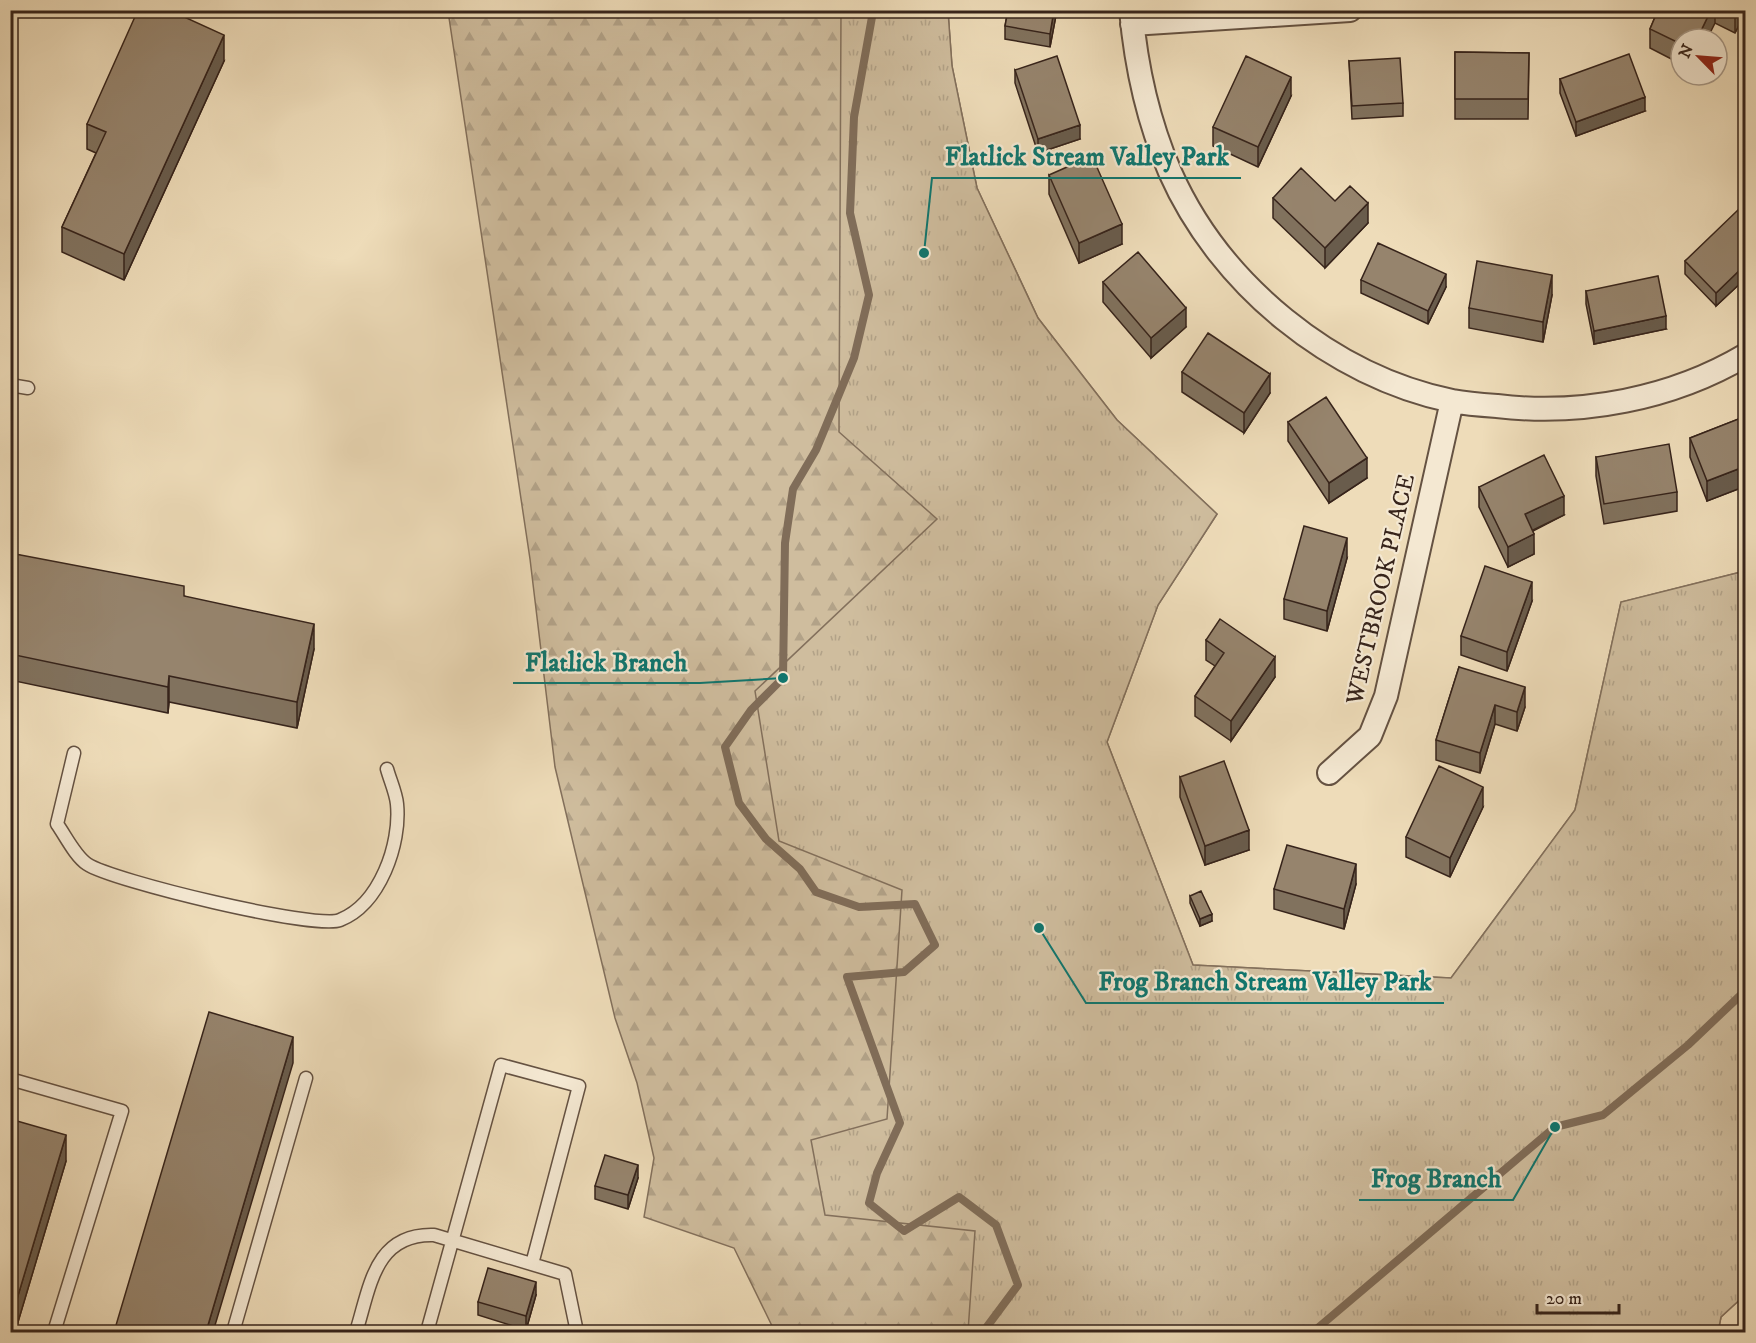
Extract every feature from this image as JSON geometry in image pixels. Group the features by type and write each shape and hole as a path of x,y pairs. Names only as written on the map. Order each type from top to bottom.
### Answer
{"street":[{"path":"1350,10 1132,17 1140,81 1151,122 1171,174 1198,222 1231,266 1278,315 1319,344 1379,377 1452,401 1523,410 1608,404 1682,385 1746,355"},
{"name":"WESTBROOK PLACE","path":"1329,773 1370,736 1386,696 1452,401"}],"lane":[{"path":"10,385 28,388"},
{"path":"74,753 57,824 86,864 146,887 304,920 339,921 372,897 394,851 398,803 387,769"},
{"path":"427,1332 501,1065 579,1086 532,1264"},
{"path":"232,1332 306,1078"},
{"path":"10,1079 122,1111 54,1332"},
{"path":"356,1332 379,1260 391,1247 421,1234 434,1235 565,1274 577,1332"}],"green space":[{"path":"448,11 948,11 952,66 977,188 1038,318 1117,420 1217,514 1158,605 1107,742 1193,965 1451,978 1575,810 1621,602 1745,571 1746,1294 1721,1317 1718,1332 775,1332 734,1248 644,1217 654,1158 637,1083 615,1018 555,767 530,559"},
{"path":"841,11 948,11 952,66 977,188 1038,318 1117,420 1217,514 1158,605 1107,742 1193,965 1451,978 1575,810 1621,602 1745,571 1746,1294 1721,1317 1718,1332 968,1332 975,1231 825,1215 811,1140 887,1119 902,890 779,841 755,691 937,519 839,432"}],"building":[{"path":"138,10 169,10 224,35 124,254 62,227 106,132 87,124"},
{"path":"1008,10 1054,10 1050,34 1005,26"},
{"path":"1658,10 1711,10 1703,27 1669,27 1669,38 1650,29"},
{"path":"1455,52 1529,53 1528,99 1455,99"},
{"path":"1629,54 1645,97 1576,122 1560,79"},
{"path":"1057,56 1080,125 1038,139 1015,70"},
{"path":"1246,56 1291,77 1258,147 1213,127"},
{"path":"1400,58 1403,103 1352,106 1349,61"},
{"path":"1092,156 1122,224 1079,243 1049,175"},
{"path":"1301,168 1335,201 1350,186 1368,203 1325,248 1273,198"},
{"path":"1739,209 1746,216 1746,264 1716,293 1685,261"},
{"path":"1378,243 1446,274 1428,311 1361,280"},
{"path":"1138,252 1186,308 1151,338 1103,282"},
{"path":"1477,261 1552,275 1543,322 1469,308"},
{"path":"1658,276 1666,316 1594,331 1586,291"},
{"path":"1208,333 1270,374 1244,413 1182,372"},
{"path":"1326,397 1367,458 1329,483 1288,422"},
{"path":"1746,416 1746,466 1707,481 1690,438"},
{"path":"1669,444 1677,492 1604,504 1596,457"},
{"path":"1544,455 1564,496 1525,514 1534,534 1508,547 1479,487"},
{"path":"1304,526 1347,538 1327,611 1284,599"},
{"path":"10,553 184,586 184,596 314,624 297,702 169,676 168,687 10,654"},
{"path":"1485,566 1532,582 1507,652 1461,636"},
{"path":"1220,619 1275,657 1231,721 1195,696 1224,653 1206,640"},
{"path":"1459,667 1525,687 1517,712 1495,705 1480,753 1436,740"},
{"path":"1224,761 1249,830 1205,846 1180,777"},
{"path":"1439,766 1483,787 1450,858 1406,837"},
{"path":"1287,845 1356,864 1344,909 1274,889"},
{"path":"1201,891 1212,914 1200,919 1190,896"},
{"path":"209,1012 293,1037 206,1332 114,1332"},
{"path":"10,1119 66,1135 14,1309 10,1309"},
{"path":"605,1155 638,1165 628,1195 595,1186"},
{"path":"488,1268 536,1282 526,1316 478,1302"}],"waterway":[{"path":"870,10 872,17 854,117 850,213 869,295 854,358 816,450 793,489 785,543 783,678 751,710 725,747 739,803 766,839 800,869 816,892 859,907 915,904 935,945 904,972 847,977 900,1123 877,1173 869,1203 904,1231 959,1197 996,1225 1018,1285 983,1332"},
{"path":"1313,1332 1555,1127 1603,1115 1688,1045 1746,990"}],"place":[{"name":"Flatlick Stream Valley Park","path":"924,253"},
{"name":"Flatlick Branch","path":"783,678"},
{"name":"Frog Branch Stream Valley Park","path":"1039,928"},
{"name":"Frog Branch","path":"1555,1127"}]}
